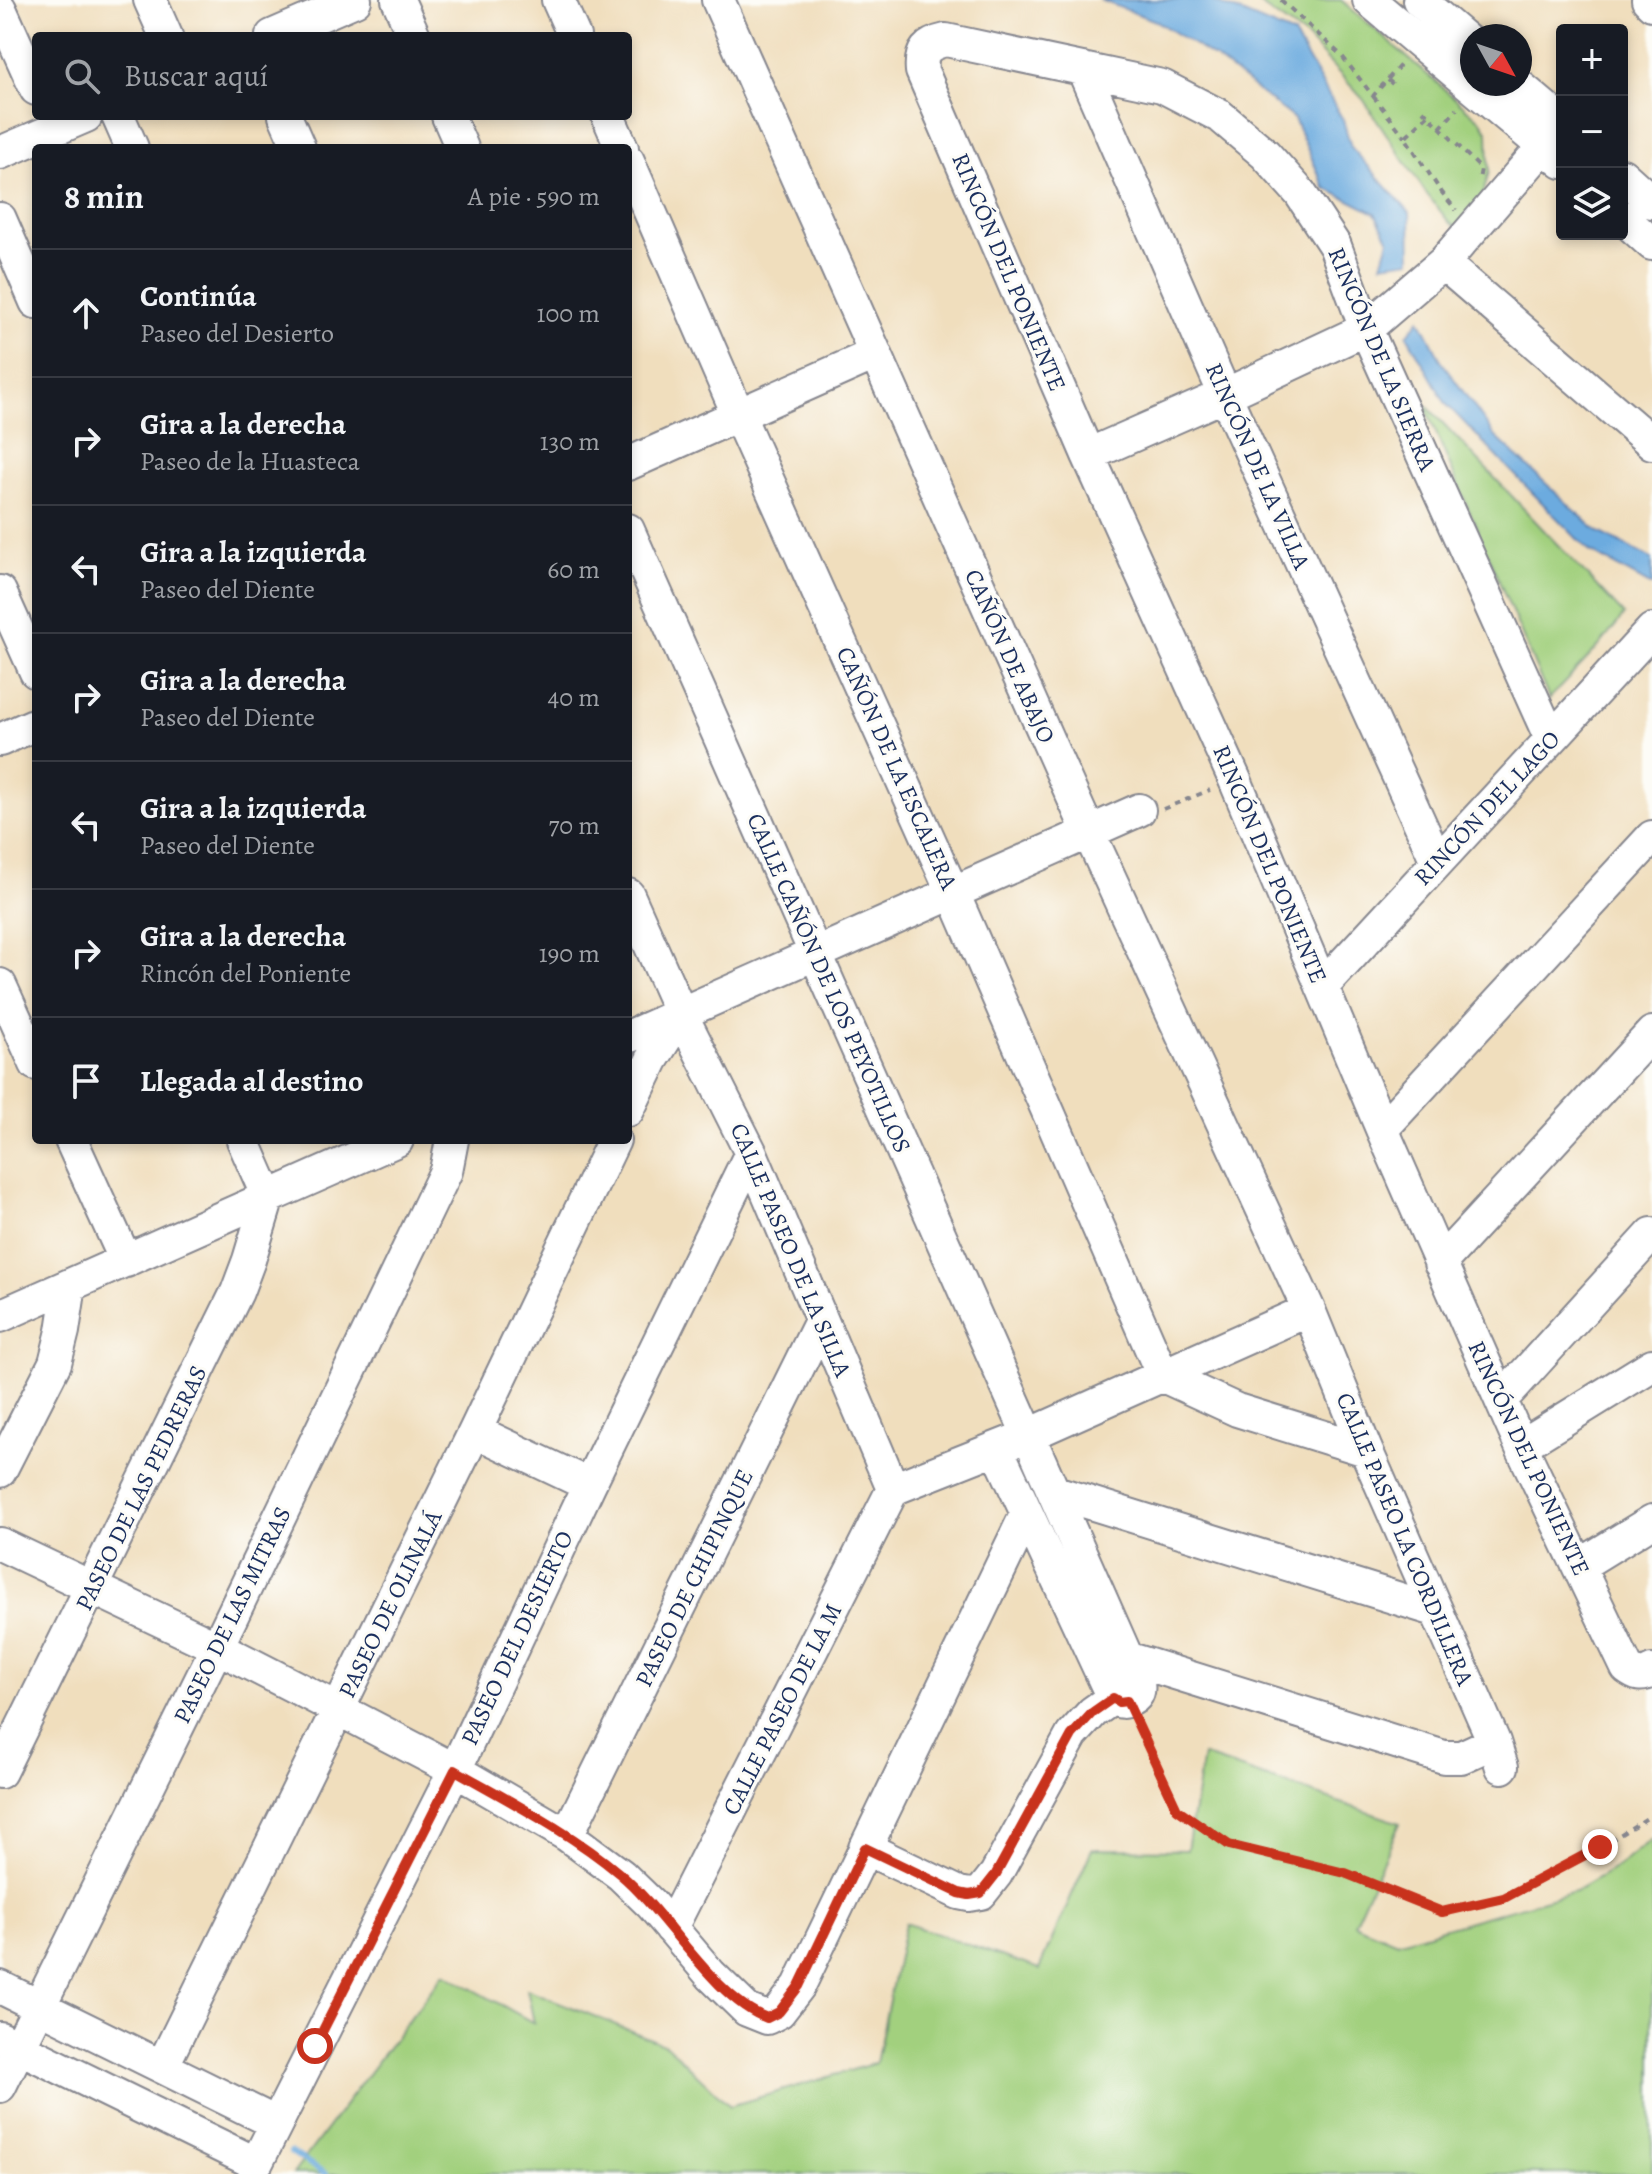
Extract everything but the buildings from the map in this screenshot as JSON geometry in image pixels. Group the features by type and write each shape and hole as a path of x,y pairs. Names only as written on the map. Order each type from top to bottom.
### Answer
{"street":[{"path":"150,0 164,32"},
{"path":"276,32 300,10 355,0"},
{"path":"398,0 412,32"},
{"path":"558,0 572,32"},
{"name":"CAÑÓN DE ABAJO","path":"718,0 1089,833 1309,1310"},
{"path":"1369,0 1403,11 1556,138"},
{"path":"1419,0 1460,35"},
{"path":"0,9 32,80"},
{"name":"RINCÓN DE LA SIERRA","path":"925,50 934,42 946,40 1162,86 1220,116 1265,154 1300,193 1335,246 1366,329 1551,739"},
{"name":"RINCÓN DEL PONIENTE","path":"925,50 921,61 922,71 1088,455 1235,780 1382,1129 1521,1446 1627,1668 1643,1672"},
{"name":"RINCÓN DE LA VILLA","path":"1083,69 1225,395 1437,861"},
{"path":"1526,96 1556,138"},
{"path":"120,120 130,144"},
{"path":"287,120 297,144"},
{"path":"450,120 460,144"},
{"path":"610,120 620,144"},
{"path":"0,153 51,123"},
{"path":"1088,455 1366,329 1443,263 1556,140"},
{"name":"CAÑÓN DE LA ESCALERA","path":"632,170 953,893 1163,1376"},
{"path":"1628,180 1652,202"},
{"path":"0,219 32,293"},
{"path":"1628,222 1652,244"},
{"path":"1443,263 1652,443"},
{"path":"632,462 875,354"},
{"name":"CALLE CAÑÓN DE LOS PEYOTILLOS","path":"632,539 1127,1658 1139,1690 1134,1698 1120,1700"},
{"path":"0,592 32,663"},
{"name":"RINCÓN DEL LAGO","path":"1322,987 1652,630"},
{"path":"0,740 32,726"},
{"path":"632,1035 1139,810"},
{"path":"1382,1129 1652,837"},
{"name":"CALLE PASEO DE LA SILLA","path":"632,904 681,1014 751,1153 893,1489"},
{"path":"0,985 32,1055"},
{"path":"632,1102 652,1060 681,1014"},
{"path":"1440,1263 1652,1033"},
{"path":"73,1144 126,1261"},
{"path":"245,1144 268,1197"},
{"path":"0,1316 388,1144"},
{"name":"PASEO DE LAS MITRAS","path":"0,2086 10,2043 40,2006 217,1647 446,1171 451,1144"},
{"name":"PASEO DE OLINALÁ","path":"162,2067 475,1431 612,1144"},
{"name":"PASEO DEL DESIERTO","path":"10,2043 256,2163 455,1770 589,1485 751,1153"},
{"name":"PASEO DE LAS PEDRERAS","path":"0,1772 237,1292 268,1197"},
{"path":"1501,1400 1652,1234"},
{"path":"0,1471 55,1363 70,1285"},
{"path":"893,1489 997,1449 1309,1310"},
{"name":"CALLE PASEO LA CORDILLERA","path":"1127,1658 1444,1757 1498,1755 1309,1310"},
{"name":"PASEO DE CHIPINQUE","path":"567,1835 821,1321"},
{"path":"1521,1446 1652,1365"},
{"path":"1163,1376 1237,1410 1366,1450"},
{"path":"475,1431 589,1485"},
{"path":"865,1848 959,1893 981,1893 996,1874 1072,1735 1093,1712 1120,1700 1026,1515 997,1449"},
{"name":"CALLE PASEO DE LA M","path":"671,1928 893,1489"},
{"path":"1055,1492 1435,1610"},
{"path":"0,1544 217,1647 338,1709 455,1770 567,1835 621,1875 651,1904 711,1975 747,2010 767,2018 779,2012 799,1986 1026,1515"},
{"path":"1579,1566 1652,1521"},
{"path":"0,1987 276,2123"}],"path":[{"path":"1281,0 1342,56 1405,137 1458,213"},
{"path":"1373,96 1405,59"},
{"path":"1388,80 1397,88"},
{"path":"1440,128 1459,107"},
{"path":"1423,110 1481,169 1479,182"},
{"path":"1405,137 1428,115"},
{"path":"1179,803 1235,780"},
{"path":"1120,1700 1177,1809 1229,1845 1345,1873 1442,1912 1504,1898 1600,1847 1652,1815"}],"green space":[{"path":"1253,0 1341,0 1481,121 1488,132 1489,171 1483,196 1457,228 1426,193 1363,99 1306,37"},
{"path":"1423,402 1624,615 1549,699"},
{"path":"1203,1756 1400,1823 1354,1924 1397,1942 1575,1891 1618,1866 1652,1839 1652,2174 293,2174 444,1973 534,2023 527,1989 666,2045 730,2106 876,2063 905,1923 1039,1969 1092,1849 1187,1850"}],"water":[{"path":"1100,0 1211,0 1294,35 1343,120 1351,147 1410,213 1411,260 1382,264 1389,240 1375,213 1325,188 1294,119 1218,60 1156,21"},
{"path":"1420,319 1442,362 1495,436 1597,531 1652,559 1652,586 1589,551 1446,404 1407,335"}],"waterway":[{"path":"291,2152 326,2174"}],"route":[{"path":"315,2046 455,1770 567,1835 621,1875 651,1904 711,1975 747,2010 767,2018 779,2012 799,1986 865,1848 959,1893 981,1893 990,1885 1072,1735 1093,1712 1113,1698 1119,1702 1127,1701 1177,1809 1229,1845 1345,1873 1442,1912 1504,1898 1600,1847"}]}
